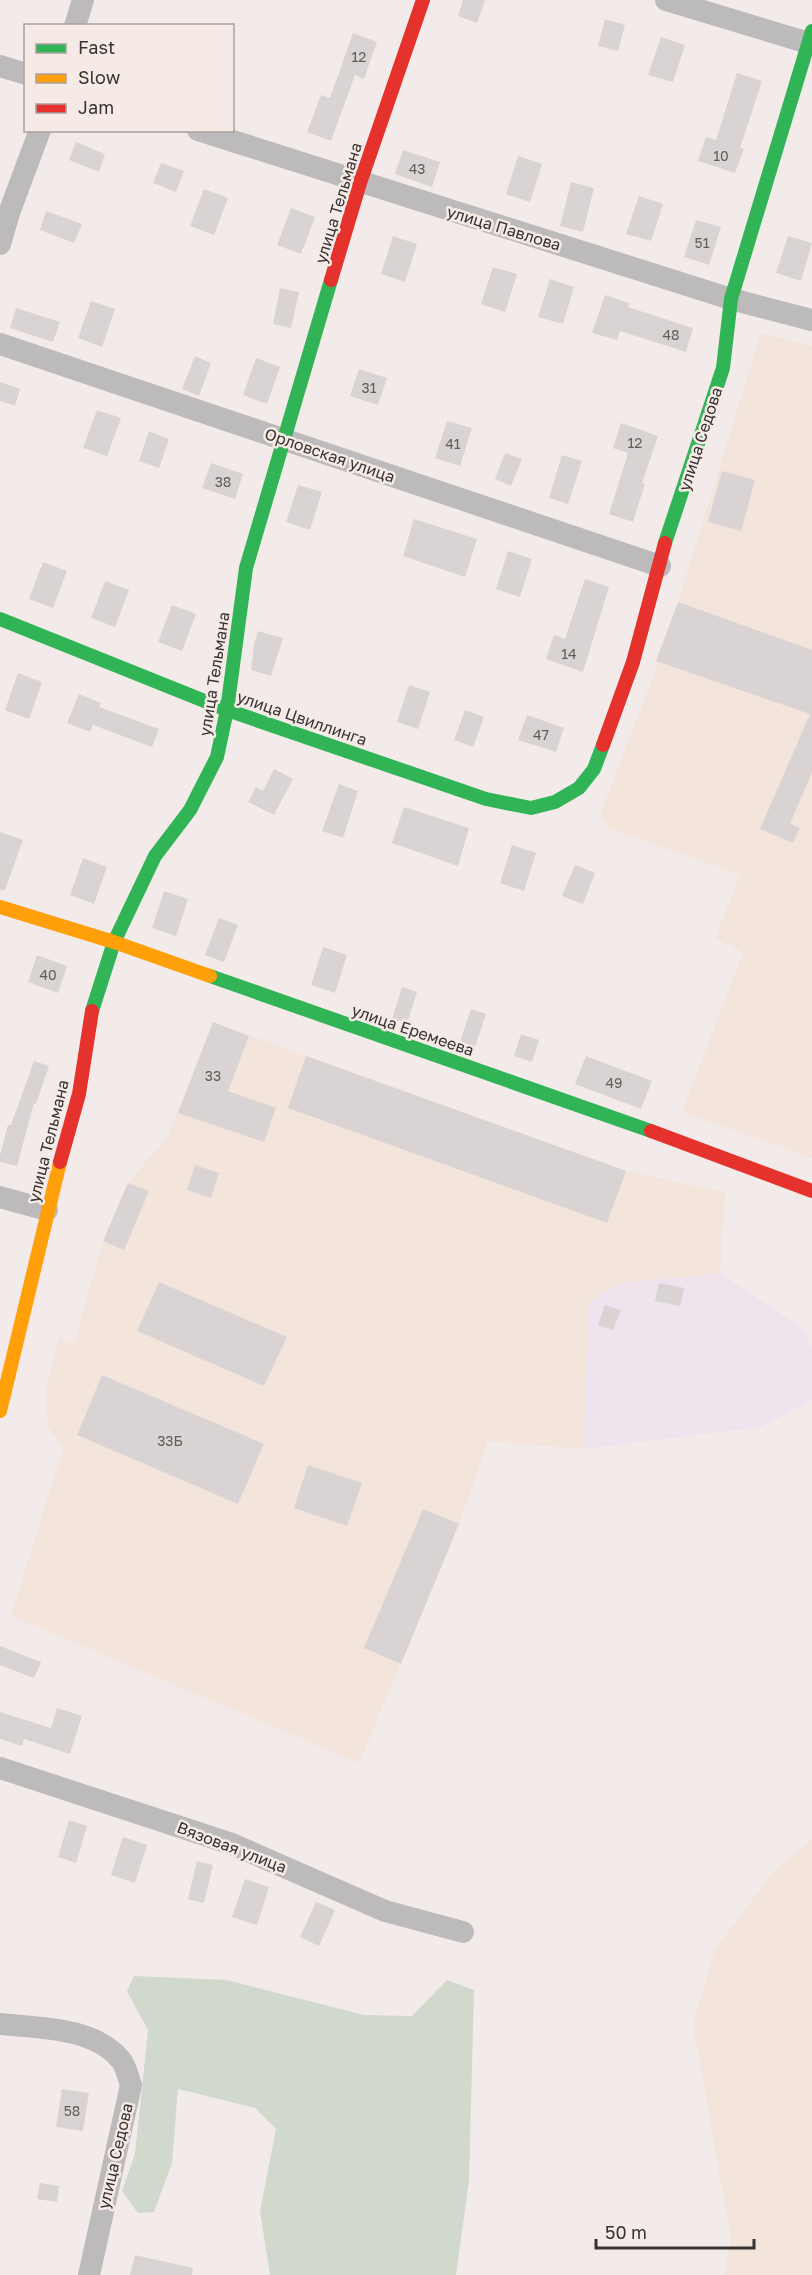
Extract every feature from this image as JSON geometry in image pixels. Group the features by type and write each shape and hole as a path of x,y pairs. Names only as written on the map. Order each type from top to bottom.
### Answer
{"street":[{"path":"76,24 83,0"},
{"name":"улица Тельмана","path":"0,1411 47,1210 79,1094 93,1005 114,942 155,856 190,810 217,757 227,710 246,568 360,183 423,0"},
{"path":"666,0 811,39"},
{"name":"улица Седова","path":"531,808 555,802 571,793 579,788 594,769 633,662 668,536 723,368 731,299 811,39"},
{"path":"0,66 24,73"},
{"path":"0,244 39,132"},
{"name":"улица Павлова","path":"204,132 731,299 812,320"},
{"name":"Орловская улица","path":"0,344 660,566"},
{"name":"улица Цвиллинга","path":"0,619 227,710 486,799 531,808"},
{"name":"улица Еремеева","path":"0,907 114,942 730,1159 812,1191"},
{"path":"0,1197 47,1210"},
{"name":"Вязовая улица","path":"0,1768 232,1844 385,1911 463,1932"},
{"name":"улица Седова","path":"0,2024 71,2031 104,2045 121,2060 131,2085 88,2275"}],"shaded area":[{"path":"761,333 812,346 812,1158 682,1112 743,952 715,938 740,875 609,828 600,815 656,669"},
{"path":"213,1022 626,1171 725,1192 720,1273 623,1283 588,1302 584,1449 488,1441 459,1524 359,1763 11,1616 63,1448 48,1427 45,1392 59,1339 74,1343 103,1241 128,1183 168,1136"},
{"path":"720,1273 801,1327 812,1347 812,1400 761,1427 584,1449 588,1302 623,1283"},
{"path":"812,1839 812,2275 724,2275 731,2239 693,2024 715,1949 773,1872"}],"green space":[{"path":"134,1976 227,1980 364,2015 412,2016 447,1980 474,1990 469,2180 456,2275 270,2275 260,2211 276,2129 255,2108 178,2089 172,2163 154,2212 138,2213 122,2191 135,2154 148,2030 127,1991"}],"building":[{"path":"463,0 485,0 477,23 458,16"},
{"path":"605,19 625,25 618,51 598,46"},
{"path":"353,33 377,42 364,79 355,75 331,141 307,132 321,95 330,98"},
{"path":"661,37 685,45 673,82 648,75"},
{"path":"737,73 762,81 740,148 744,149 735,173 698,161 706,137 716,140"},
{"path":"76,142 105,154 99,172 69,160"},
{"path":"403,150 440,162 432,187 395,174"},
{"path":"518,156 542,164 530,202 506,194"},
{"path":"161,163 184,171 176,192 153,183"},
{"path":"571,182 594,188 583,232 560,226"},
{"path":"204,189 228,198 214,235 190,226"},
{"path":"639,196 663,204 651,241 626,234"},
{"path":"291,208 315,217 301,254 277,245"},
{"path":"46,211 82,224 74,243 40,230"},
{"path":"696,220 721,227 709,265 684,257"},
{"path":"393,236 417,244 405,282 381,274"},
{"path":"788,236 812,243 801,281 776,273"},
{"path":"493,267 517,274 505,312 481,304"},
{"path":"550,279 574,287 563,324 538,317"},
{"path":"280,288 299,292 291,328 273,324"},
{"path":"605,295 629,303 628,307 693,328 686,352 620,331 617,340 592,333"},
{"path":"91,301 115,309 102,347 78,338"},
{"path":"16,308 60,322 53,342 10,328"},
{"path":"195,356 211,363 199,396 182,389"},
{"path":"256,358 280,367 267,404 243,395"},
{"path":"359,369 387,378 378,405 350,396"},
{"path":"0,382 20,389 15,406 0,401"},
{"path":"97,410 121,418 107,456 83,448"},
{"path":"447,421 472,428 460,466 435,458"},
{"path":"621,423 658,436 642,483 645,484 633,522 609,514 628,453 613,448"},
{"path":"149,431 169,439 159,468 139,461"},
{"path":"505,453 522,459 511,486 495,479"},
{"path":"562,455 582,461 568,504 549,498"},
{"path":"211,463 243,474 235,499 202,488"},
{"path":"722,471 755,480 741,531 708,522"},
{"path":"298,485 322,492 310,530 286,522"},
{"path":"414,519 477,539 465,577 403,556"},
{"path":"508,551 532,559 520,597 496,589"},
{"path":"43,562 67,571 53,608 29,599"},
{"path":"585,579 609,587 583,672 546,659 554,635 565,639"},
{"path":"105,581 129,590 115,627 91,618"},
{"path":"678,602 812,650 812,772 790,824 800,828 793,843 760,829 810,714 656,661"},
{"path":"172,605 196,614 182,651 158,642"},
{"path":"258,631 283,638 271,676 251,670"},
{"path":"18,673 42,682 29,719 5,710"},
{"path":"409,685 430,692 418,729 397,722"},
{"path":"79,694 101,703 99,707 159,729 152,747 93,725 90,732 67,723"},
{"path":"465,710 484,717 473,747 454,740"},
{"path":"527,715 564,728 556,752 518,740"},
{"path":"274,769 293,779 274,815 248,802 256,787 263,791"},
{"path":"339,784 358,791 343,838 322,831"},
{"path":"404,807 469,828 458,866 392,843"},
{"path":"0,832 23,840 5,890 0,890"},
{"path":"512,845 536,853 524,891 500,883"},
{"path":"83,858 107,867 94,904 70,895"},
{"path":"575,865 595,873 583,904 562,896"},
{"path":"164,891 188,899 176,936 152,928"},
{"path":"219,918 238,925 224,962 205,955"},
{"path":"323,947 347,955 335,993 311,985"},
{"path":"37,955 67,966 58,993 28,982"},
{"path":"402,987 417,992 407,1023 392,1019"},
{"path":"471,1009 486,1014 475,1047 460,1042"},
{"path":"213,1022 249,1036 228,1091 276,1108 264,1142 178,1113"},
{"path":"521,1034 539,1040 532,1062 514,1056"},
{"path":"306,1056 626,1171 607,1223 288,1108"},
{"path":"586,1056 652,1081 641,1109 575,1084"},
{"path":"34,1061 49,1066 36,1104 34,1103 17,1166 0,1162 8,1125 11,1125"},
{"path":"195,1165 219,1173 211,1198 187,1190"},
{"path":"128,1183 149,1191 124,1250 103,1241"},
{"path":"159,1282 287,1337 264,1386 137,1331"},
{"path":"659,1283 684,1288 680,1306 655,1301"},
{"path":"605,1305 621,1310 613,1330 598,1325"},
{"path":"102,1375 264,1444 238,1504 77,1435"},
{"path":"308,1465 362,1483 347,1526 294,1508"},
{"path":"423,1509 459,1524 401,1664 364,1648"},
{"path":"0,1646 41,1662 34,1678 0,1665"},
{"path":"57,1708 82,1716 70,1754 24,1739 22,1746 0,1739 0,1712 51,1728"},
{"path":"69,1820 87,1826 76,1863 58,1857"},
{"path":"123,1837 147,1845 135,1883 111,1875"},
{"path":"197,1861 213,1865 204,1903 188,1899"},
{"path":"245,1879 269,1887 257,1925 232,1917"},
{"path":"316,1902 335,1910 319,1946 300,1937"},
{"path":"62,2089 89,2093 83,2131 56,2127"},
{"path":"40,2183 59,2186 57,2202 37,2199"},
{"path":"135,2255 193,2268 192,2275 130,2275"}],"traffic: fast":[{"path":"665,543 723,368 731,299 812,31"},
{"path":"92,1011 114,942 155,856 190,810 217,757 227,710 246,568 331,280"},
{"path":"0,619 227,710 486,799 531,808 555,802 579,788 594,769 603,745"},
{"path":"210,976 651,1131"}],"traffic: slow":[{"path":"0,907 114,942 210,976"},
{"path":"0,1411 60,1162"}],"traffic: jam":[{"path":"331,280 360,183 423,0"},
{"path":"603,745 633,662 665,543"},
{"path":"60,1162 79,1094 92,1011"},
{"path":"651,1131 812,1191"}]}
